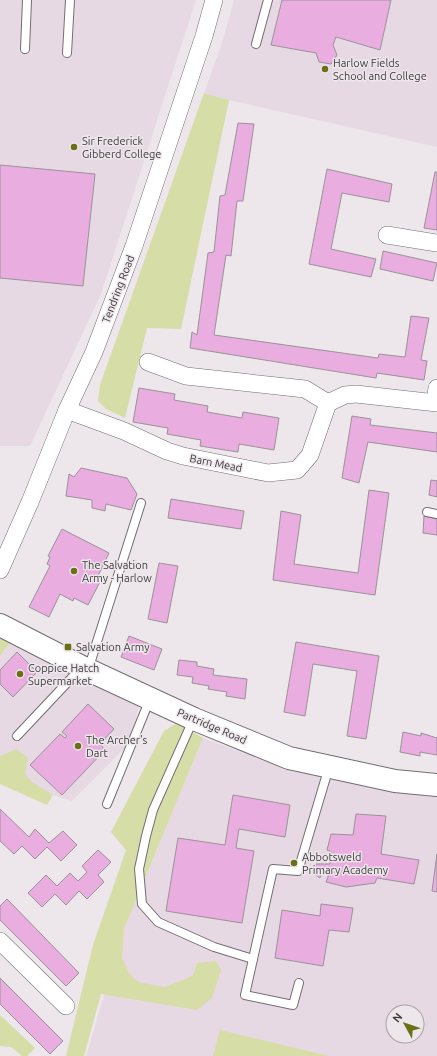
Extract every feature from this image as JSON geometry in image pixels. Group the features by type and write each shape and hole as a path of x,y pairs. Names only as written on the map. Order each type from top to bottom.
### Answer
{"street":[{"name":"Tendring Road","path":"0,570 30,502 67,410 94,352 134,246 209,22 214,0"},
{"path":"387,236 437,243"},
{"path":"148,362 186,376 305,389 328,403 345,395 356,394 436,398"},
{"name":"Barn Mead","path":"67,410 124,432 167,451 183,456 268,473 297,470 302,465 310,455 328,403"},
{"name":"Partridge Road","path":"0,625 85,668 194,719 289,758 395,781 437,785"},
{"path":"0,941 66,1006"}],"lane":[{"path":"25,49 26,0"},
{"path":"67,53 70,0"},
{"path":"256,44 268,0"},
{"path":"16,736 85,668 141,503"},
{"path":"426,512 437,514"},
{"path":"107,804 150,698"},
{"path":"194,719 153,810 139,869 142,904 158,922 214,947 253,959"},
{"path":"299,983 293,1004 245,995 273,869 298,871 330,767"}],"shaded area":[{"name":"Sir Frederick Gibberd College","path":"0,0 196,0 101,294 30,446 0,446"},
{"name":"Harlow Fields School and College","path":"234,0 437,0 437,147 204,93 221,46"},
{"path":"14,638 140,702 130,743 72,801 53,795 31,782 25,774 16,749 0,756 0,656"},
{"name":"Abbotsweld Primary Academy","path":"203,738 285,768 390,789 437,796 437,1056 86,1056 124,929"}],"green space":[{"path":"204,93 229,100 181,329 147,328 125,418 106,409 98,401 100,385"},
{"path":"0,634 14,638 0,656"},
{"path":"177,723 203,738 124,929 122,958 129,973 138,982 164,987 193,975 197,963 216,961 221,970 212,998 197,1010 101,994 84,1056 66,1056 93,945 126,850 111,832 164,731"},
{"path":"16,749 28,758 25,774 32,782 53,795 47,805 0,784 0,756"},
{"path":"0,1015 35,1048 27,1056 22,1056 11,1047 0,1046"},
{"path":"220,1030 329,1056 213,1056"}],"building":[{"path":"282,0 391,0 380,50 336,37 333,45 337,55 331,64 319,62 316,53 271,45"},
{"path":"238,123 254,124 243,201 237,201 231,256 226,255 214,335 378,358 379,354 405,357 411,316 429,318 421,360 427,361 424,380 377,373 376,378 190,348 192,332 197,335 208,253 214,252 220,196 225,195"},
{"path":"0,165 95,174 83,286 0,278"},
{"path":"327,169 392,184 389,202 342,193 331,249 376,259 371,277 309,264"},
{"path":"435,172 437,172 437,230 424,228"},
{"path":"383,251 437,263 433,281 380,269"},
{"path":"139,388 175,394 174,400 208,406 207,412 242,418 243,412 279,418 274,450 239,444 238,452 200,446 201,440 167,434 168,428 133,422"},
{"path":"352,416 371,419 370,425 437,433 437,452 368,442 359,483 342,478"},
{"path":"81,468 127,478 137,494 131,510 106,504 105,511 92,508 92,500 66,496 69,474 74,477"},
{"path":"431,480 437,481 437,497 429,495"},
{"path":"369,490 389,493 375,595 273,580 281,511 301,515 294,564 358,573"},
{"path":"171,499 244,511 241,529 168,518"},
{"path":"424,516 437,519 437,535 423,533"},
{"name":"The Salvation Army - Harlow","path":"62,529 109,553 98,576 102,578 88,605 74,598 73,601 60,594 49,617 29,607 50,566 47,564 50,557 48,556"},
{"path":"159,563 178,566 167,623 148,619"},
{"path":"129,636 162,649 154,670 121,657"},
{"path":"296,642 379,656 366,739 347,736 357,671 313,664 305,716 284,712"},
{"path":"17,652 37,672 13,697 0,684 0,670"},
{"path":"179,660 197,662 197,666 214,669 213,675 247,679 245,699 226,696 227,692 208,689 209,686 192,683 193,677 177,675"},
{"path":"88,704 114,729 100,744 105,750 62,795 30,765 60,734 65,738 67,736 62,732"},
{"path":"403,732 421,736 421,733 437,738 437,755 420,752 420,756 400,752"},
{"path":"233,795 290,805 285,837 239,829 236,848 254,851 242,923 166,911 178,838 225,845"},
{"path":"0,809 29,837 35,829 49,843 63,831 77,845 61,861 47,847 35,859 22,846 14,854 0,841"},
{"path":"356,814 386,816 381,854 419,860 414,884 377,878 375,883 346,887 326,882 329,874 322,873 320,878 314,874 316,864 330,864 332,852 327,850 331,834 353,835"},
{"path":"98,850 111,862 98,875 104,882 87,899 79,891 66,905 55,894 42,907 28,893 46,875 57,886 70,873 78,881 87,872 82,866"},
{"path":"437,854 437,892 432,891"},
{"path":"7,899 79,973 66,986 0,920 0,906"},
{"path":"321,904 353,908 349,932 329,930 323,966 275,958 282,910 320,916"},
{"path":"0,978 63,1041 50,1054 0,1004"}],"place":[{"name":"Harlow Fields School and College","path":"325,69"},
{"name":"Sir Frederick Gibberd College","path":"74,147"},
{"name":"The Salvation Army - Harlow","path":"74,571"},
{"name":"Salvation Army","path":"68,647"},
{"name":"Coppice Hatch Supermarket","path":"20,674"},
{"name":"The Archer's Dart","path":"78,746"},
{"name":"Abbotsweld Primary Academy","path":"294,863"}]}
